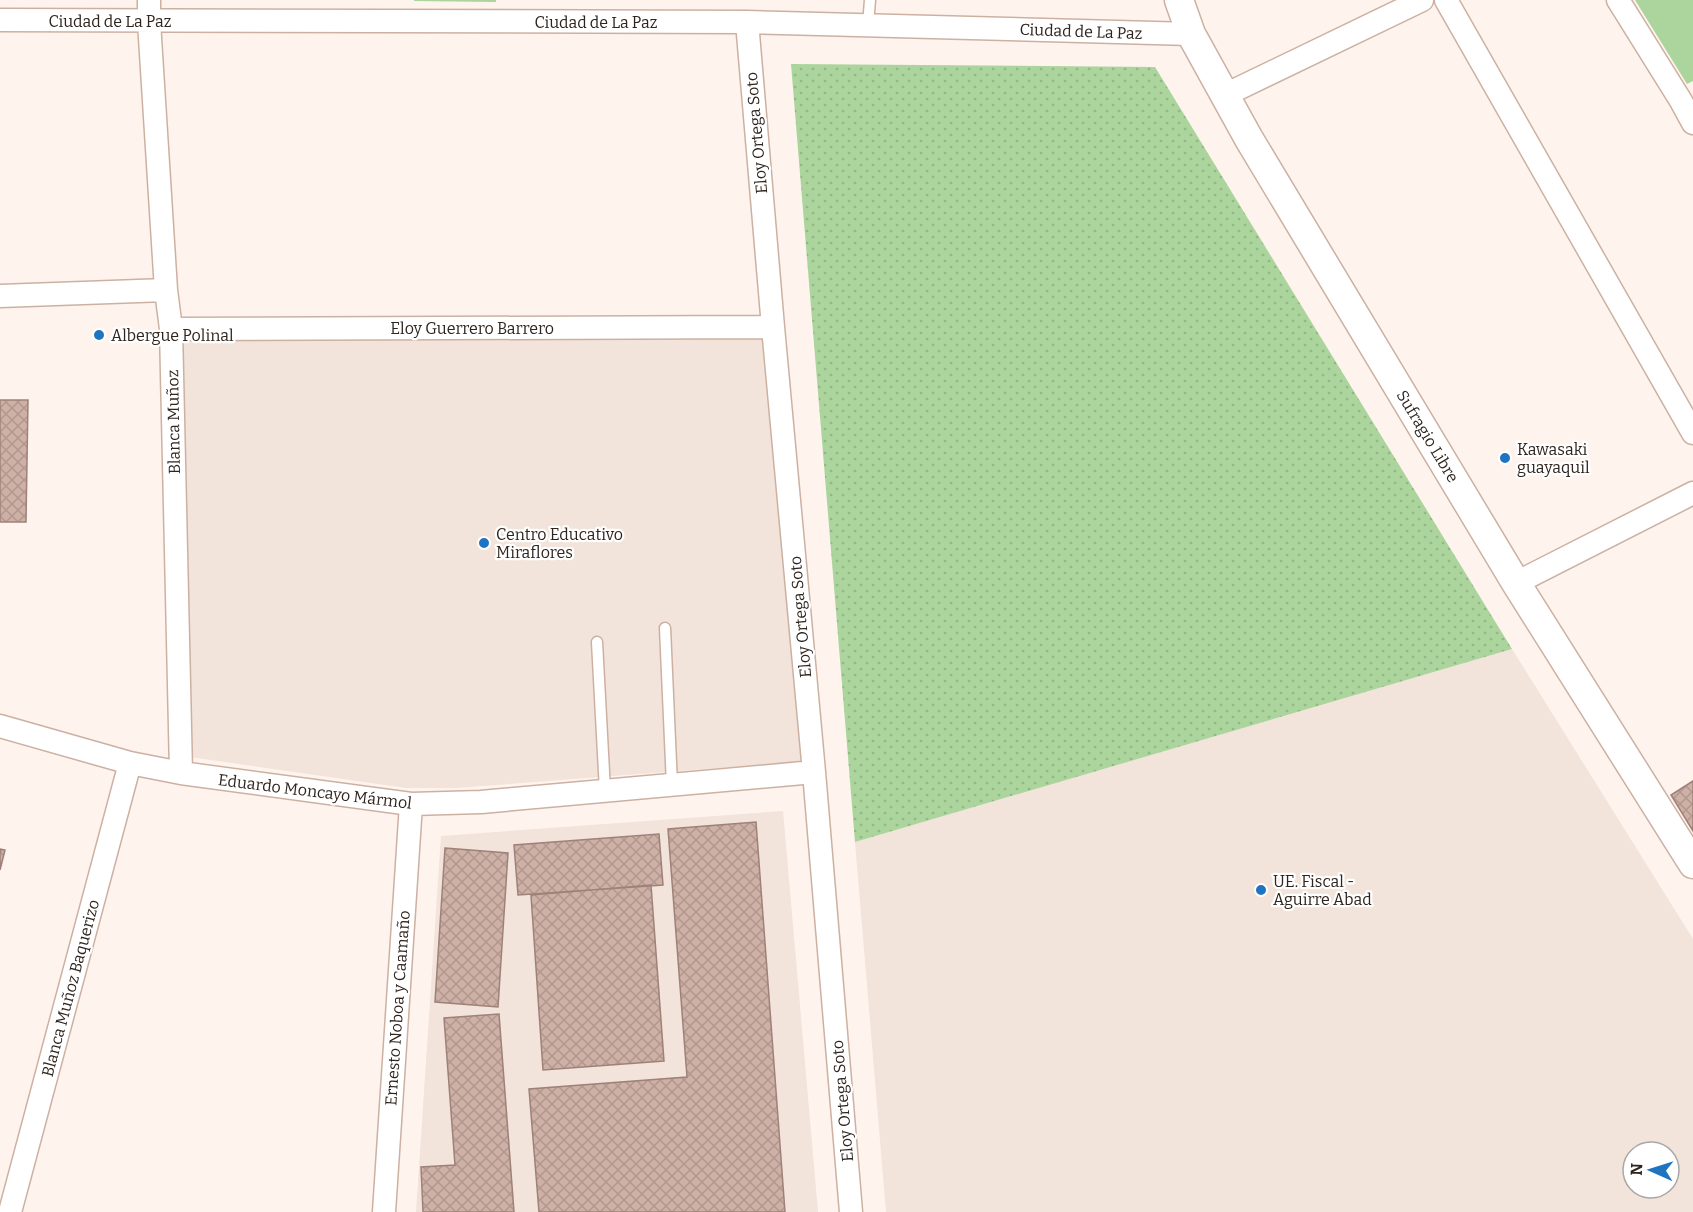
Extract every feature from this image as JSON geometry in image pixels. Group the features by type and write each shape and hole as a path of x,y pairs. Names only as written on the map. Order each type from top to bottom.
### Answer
{"street":[{"name":"Sufragio Libre","path":"1179,0 1191,34 1255,149 1516,583 1693,864"},
{"path":"1225,95 1422,0"},
{"path":"1446,0 1693,433"},
{"path":"1618,0 1687,97 1693,123"},
{"name":"Ciudad de La Paz","path":"0,20 149,11 747,22 1191,34"},
{"name":"Blanca Muñoz","path":"149,11 166,290 171,328 181,773"},
{"name":"Eloy Ortega Soto","path":"747,22 851,1212"},
{"path":"0,296 166,290"},
{"name":"Eloy Guerrero Barrero","path":"171,328 773,327"},
{"path":"1516,583 1693,493"},
{"name":"Eduardo Moncayo Mármol","path":"0,726 130,763 181,773 411,804 481,802 814,772"},
{"name":"Blanca Muñoz Baquerizo","path":"10,1212 130,763"},
{"name":"Ernesto Noboa y Caamaño","path":"384,1212 411,804"}],"lane":[{"path":"868,25 870,0"},
{"path":"664,628 672,785"},
{"path":"597,642 605,791"}],"shaded area":[{"name":"Centro Educativo Miraflores","path":"772,329 810,761 456,788 406,788 183,756 173,330"},
{"name":"UE. Fiscal - Aguirre Abad","path":"1512,649 1693,939 1693,1212 886,1212 855,842"},
{"path":"783,811 818,1212 416,1212 441,836"}],"green space":[{"path":"496,0 496,2 414,1"},
{"path":"1635,0 1693,0 1693,81 1687,84"},
{"path":"791,64 1155,67 1512,649 855,842"}],"building":[{"path":"0,400 28,400 26,522 0,522"},
{"path":"1693,781 1693,831 1671,795"},
{"path":"756,822 785,1212 539,1212 529,1089 687,1077 668,829"},
{"path":"659,834 663,885 518,895 514,845"},
{"path":"445,848 508,853 498,1007 435,1002"},
{"path":"0,849 5,850 0,870"},
{"path":"651,885 664,1061 543,1070 531,895"},
{"path":"499,1014 514,1212 423,1212 421,1167 455,1165 444,1018"}],"place":[{"name":"Albergue Polinal","path":"99,335"},
{"name":"Kawasaki guayaquil","path":"1505,458"},
{"name":"Centro Educativo Miraflores","path":"484,543"},
{"name":"UE. Fiscal - Aguirre Abad","path":"1261,890"}]}
